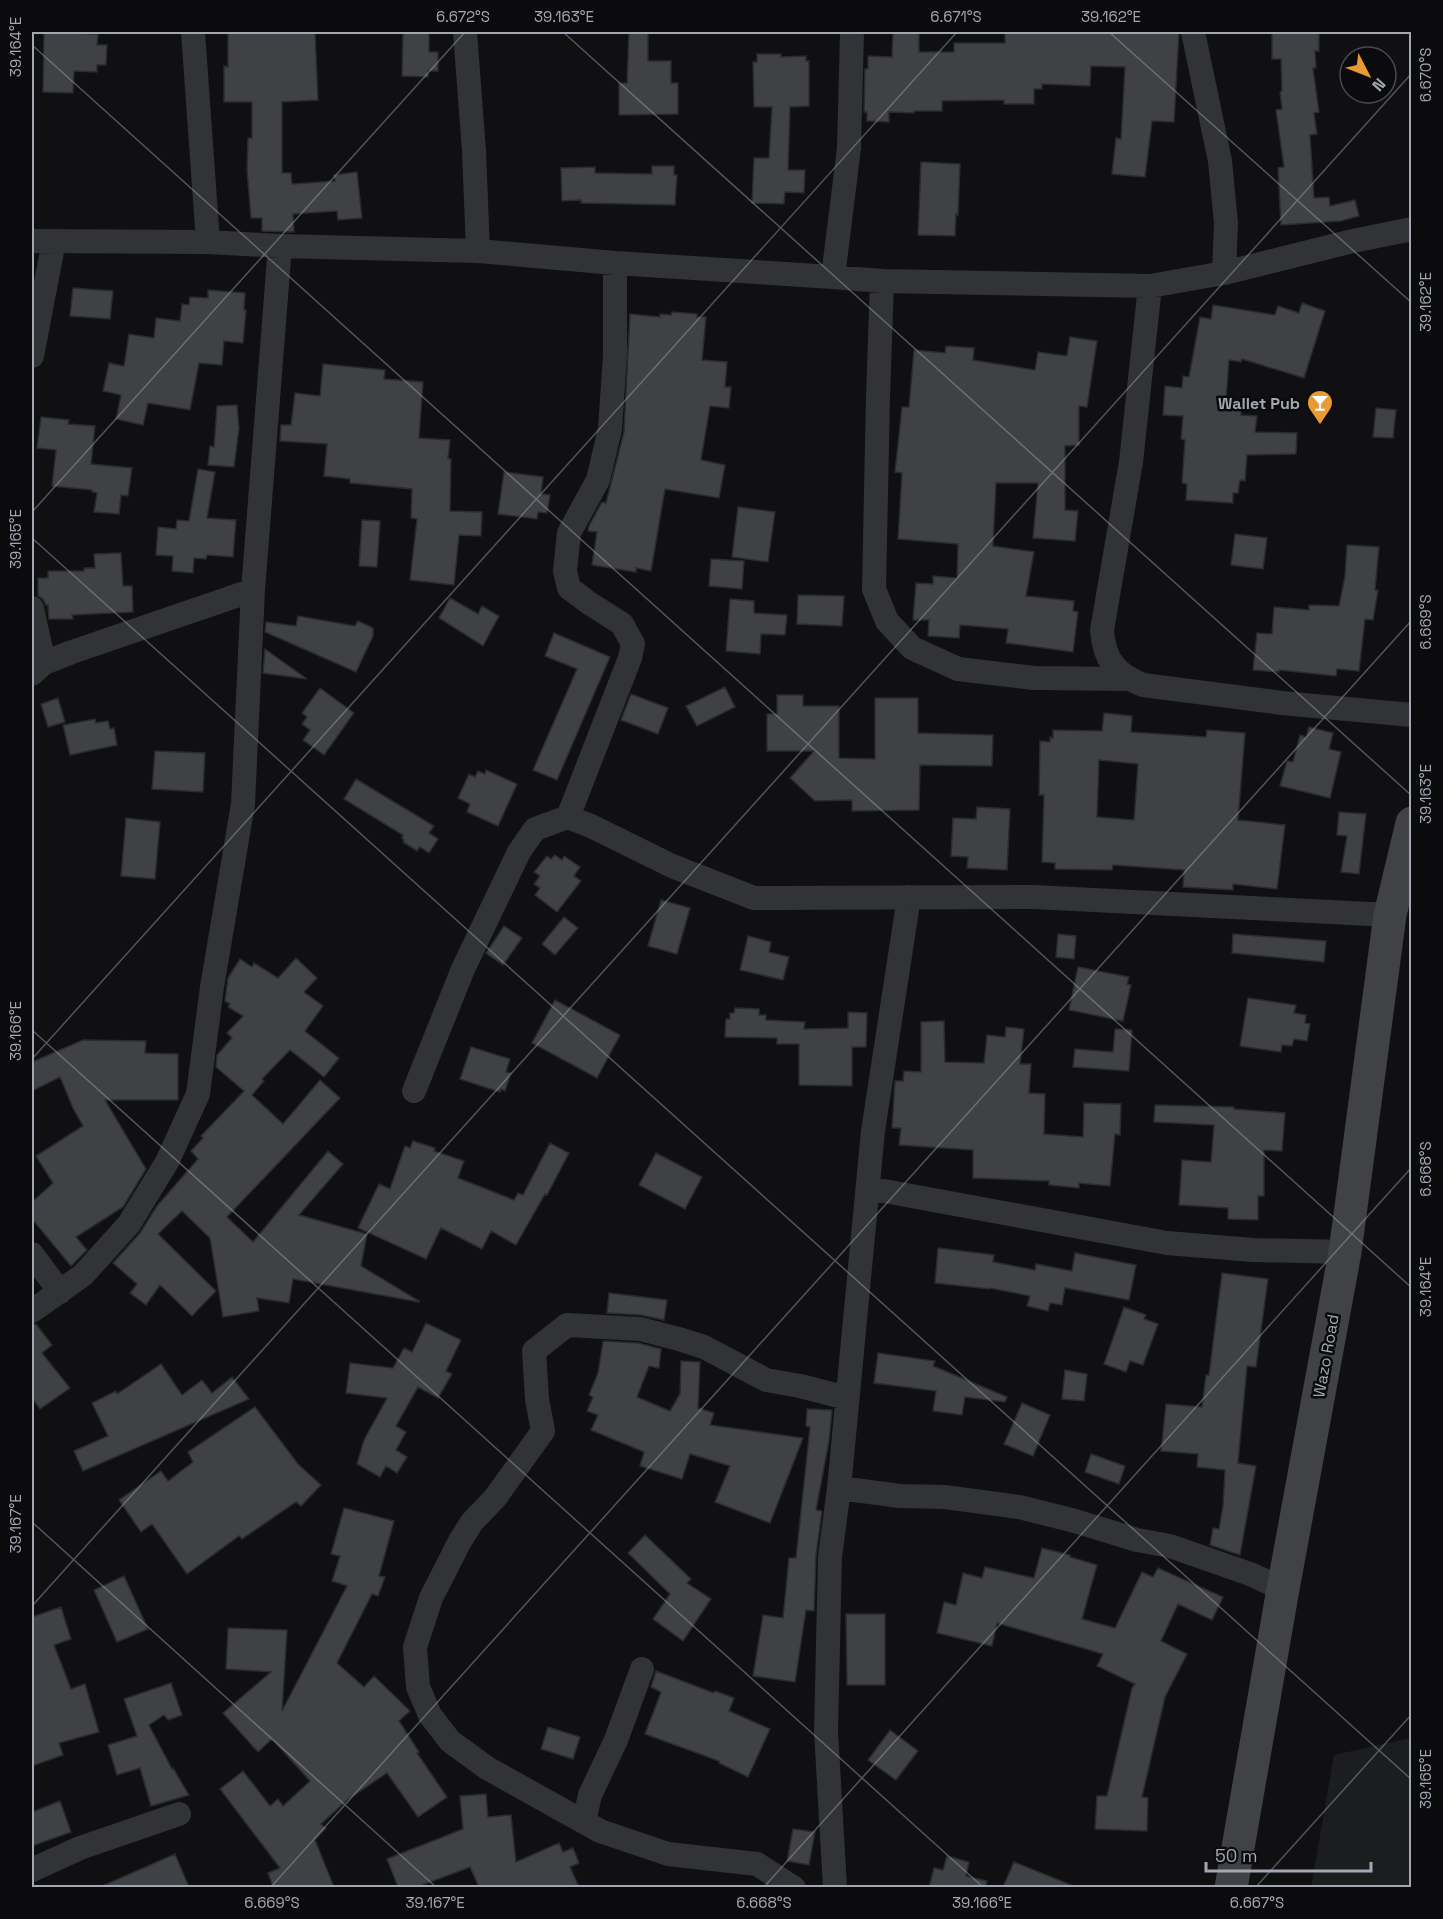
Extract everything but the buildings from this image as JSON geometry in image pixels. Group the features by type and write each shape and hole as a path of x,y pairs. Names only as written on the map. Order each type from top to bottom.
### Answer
{"main road":[{"name":"Wazo Road","path":"1231,1887 1345,1252 1390,915 1412,823"}],"street":[{"path":"194,32 208,242"},
{"path":"465,32 474,151 478,251"},
{"path":"833,277 849,148 852,32"},
{"path":"1193,32 1220,161 1226,223 1224,273"},
{"path":"32,356 43,241 208,242 478,251 882,282 1150,286 1224,273 1412,229"},
{"path":"32,1311 83,1275 129,1224 167,1162 198,1095 212,987 243,804 253,590 280,246"},
{"path":"568,817 630,658 633,644 622,624 569,588 565,571 569,533 598,480 610,429 615,355 615,263"},
{"path":"882,282 874,590 887,621 912,648 958,669 1034,678 1129,680 1143,685 1282,703 1412,715"},
{"path":"1129,680 1108,658 1103,644 1102,630 1131,462 1150,286"},
{"path":"32,608 38,668 253,590"},
{"path":"414,1091 463,969 519,852 535,829 568,817 672,866 754,898 1034,897 1390,915"},
{"path":"835,1887 826,1731 830,1557 873,1131 909,897"},
{"path":"868,1188 1167,1243 1253,1250 1345,1252"},
{"path":"32,1254 60,1292"},
{"path":"794,1887 757,1864 668,1854 609,1835 488,1768 450,1741 430,1715 418,1687 415,1647 431,1598 460,1541 472,1522 495,1498 543,1431 537,1399 534,1351 567,1325 640,1329 704,1347 766,1380 847,1398"},
{"path":"838,1488 900,1496 945,1497 1019,1507 1137,1540 1170,1546 1250,1574 1283,1589"},
{"path":"584,1822 590,1795 616,1740 642,1669"},
{"path":"32,1870 80,1848 179,1814"}],"shaded area":[{"path":"1411,1738 1411,1887 1311,1887 1334,1755"}],"place":[{"name":"Wallet Pub","path":"1320,426"}]}
